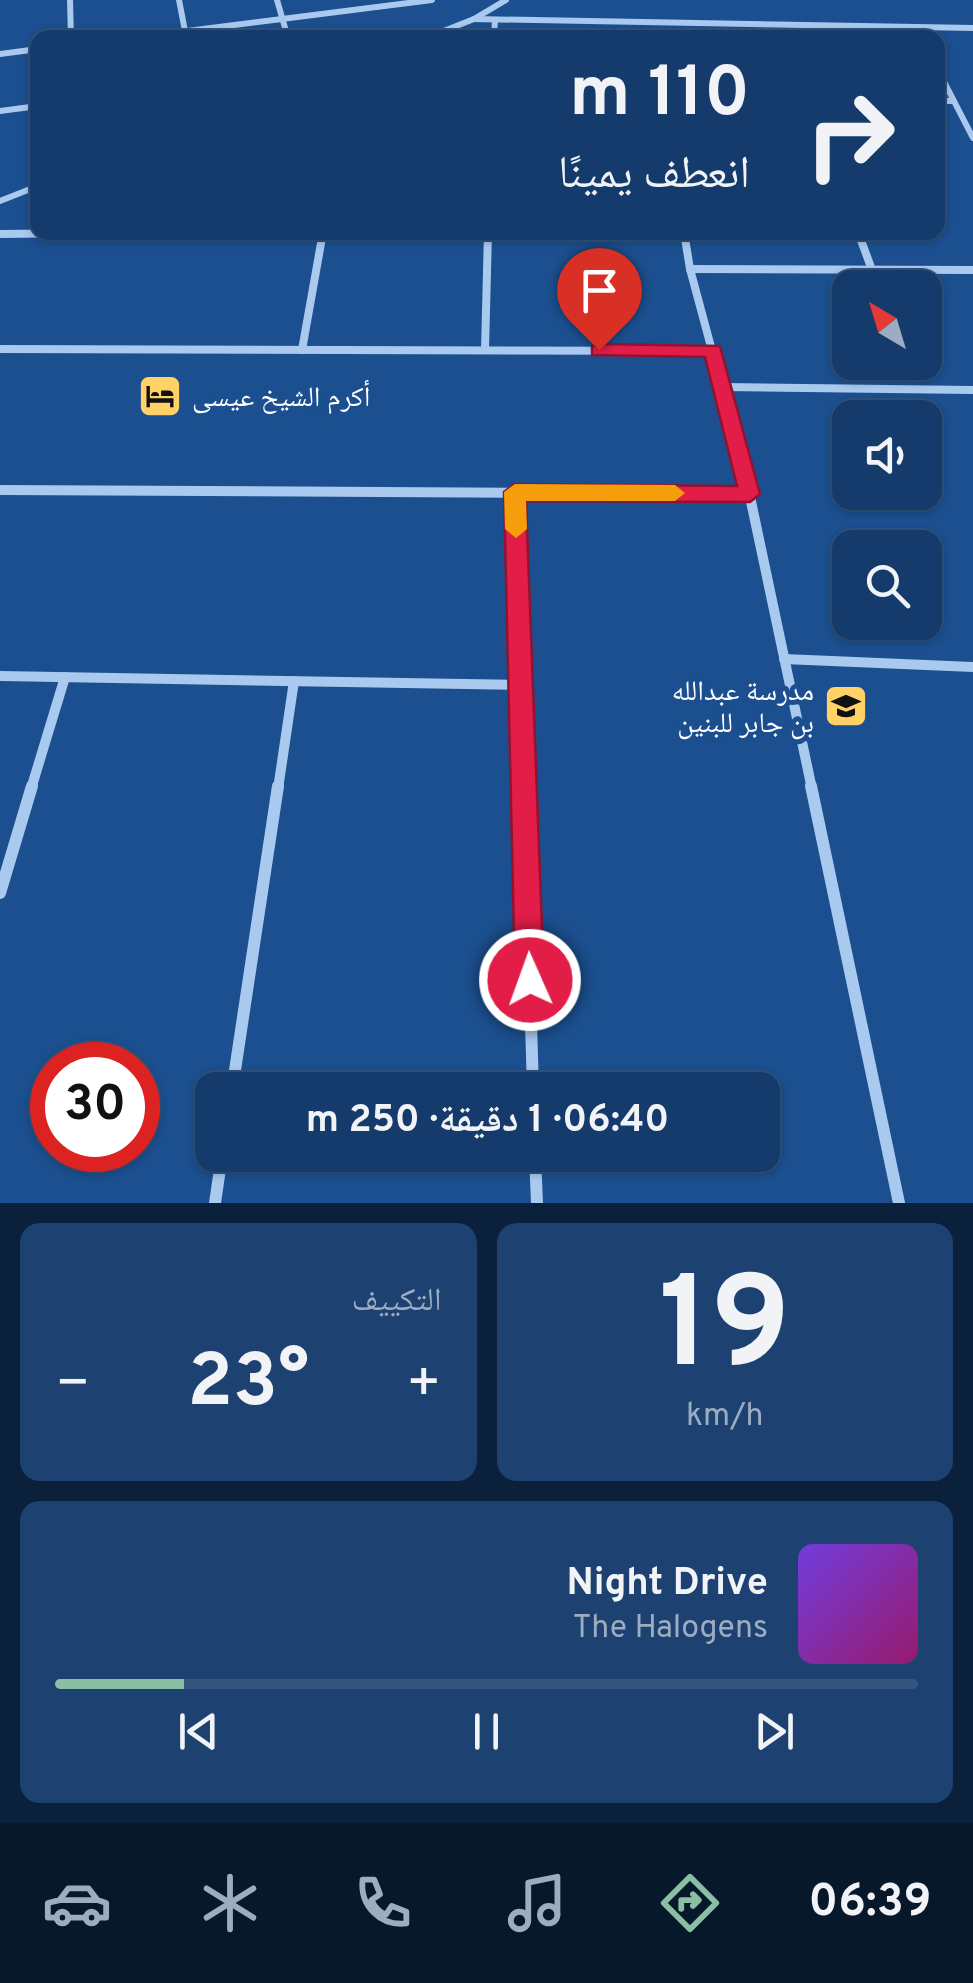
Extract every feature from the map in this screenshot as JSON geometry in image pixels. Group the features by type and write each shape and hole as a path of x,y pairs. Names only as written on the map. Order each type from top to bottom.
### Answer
{"street":[{"path":"70,0 70,30"},
{"path":"179,0 185,30"},
{"path":"277,0 285,30"},
{"path":"193,30 432,0"},
{"path":"446,30 506,0"},
{"path":"474,19 973,28"},
{"path":"494,30 495,20"},
{"path":"634,21 637,30"},
{"path":"915,26 917,30"},
{"path":"0,54 30,50"},
{"path":"945,84 973,138"},
{"path":"945,102 953,101"},
{"path":"0,111 30,107"},
{"path":"0,200 30,189"},
{"path":"0,234 30,234"},
{"path":"302,350 322,240"},
{"path":"485,350 488,240"},
{"path":"685,240 750,494 899,1203"},
{"path":"690,269 872,270 861,240"},
{"path":"942,270 973,270"},
{"path":"0,349 713,350"},
{"path":"723,387 973,390"},
{"path":"0,490 750,494"},
{"path":"515,492 532,1072"},
{"path":"784,659 973,667"},
{"path":"0,676 521,685"},
{"path":"0,893 66,678"},
{"path":"235,1072 294,681"},
{"path":"214,1203 219,1172"},
{"path":"536,1172 537,1203"}],"slow traffic":[{"path":"516,529 515,492 675,493"}],"place":[{"name":"أكرم الشيخ عيسى","path":"160,396"},
{"name":"مدرسة عبدالله بن جابر للبنين","path":"846,706"}],"route":[{"path":"530,980 515,492 750,494 713,350 599,350"}]}
